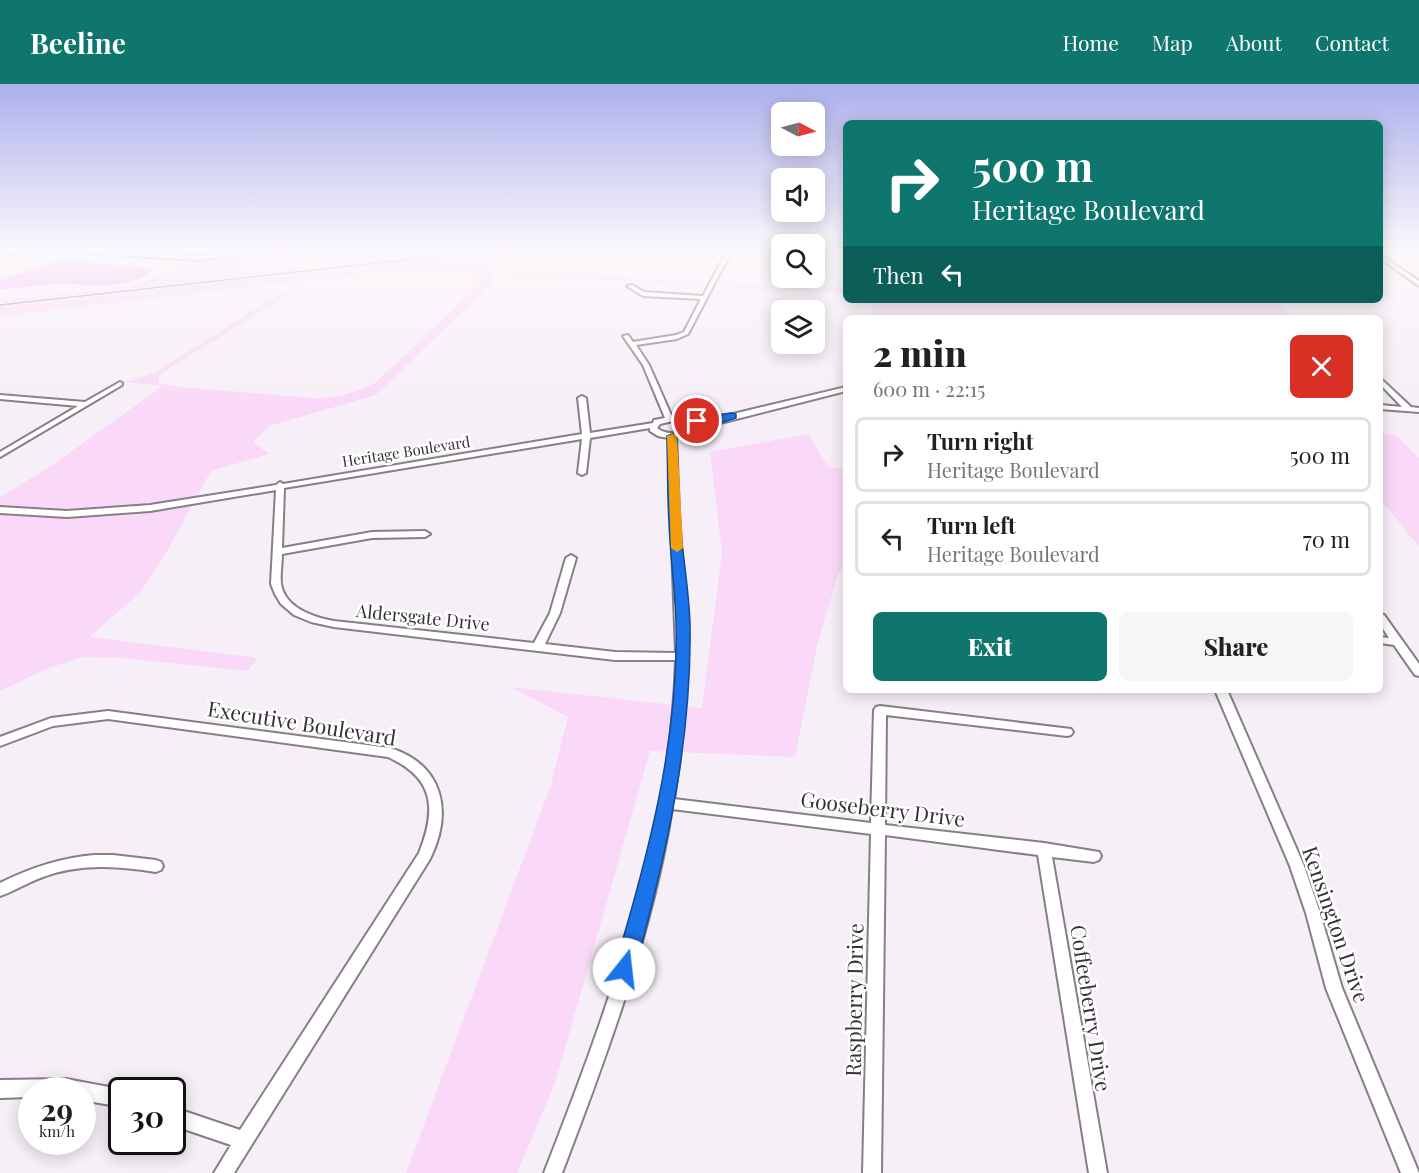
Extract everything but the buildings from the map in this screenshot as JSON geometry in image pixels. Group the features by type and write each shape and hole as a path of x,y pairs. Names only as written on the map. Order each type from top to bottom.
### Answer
{"street":[{"path":"633,344 682,336 702,302"},
{"path":"626,336 646,365 669,419 688,425 843,390"},
{"path":"1383,383 1409,409"},
{"path":"0,455 120,384"},
{"path":"0,397 86,404"},
{"path":"582,398 586,435 582,473"},
{"path":"1383,407 1419,410"},
{"path":"654,429 669,419"},
{"path":"654,429 672,436 684,434 688,425"},
{"name":"Heritage Boulevard","path":"0,510 85,514 150,508 586,435 654,429"},
{"path":"554,1173 619,989 648,890 667,803 680,701 683,657 672,436"},
{"path":"0,447 12,448"},
{"name":"Aldersgate Drive","path":"279,485 276,584 279,596 286,605 307,618 334,624 615,656 683,657"},
{"path":"277,552 372,535 425,534"},
{"path":"538,647 562,594 571,558"},
{"path":"1383,621 1419,672"},
{"path":"1383,640 1397,642"},
{"name":"Kensington Drive","path":"1222,693 1297,866 1333,985 1410,1173"},
{"name":"Raspberry Drive","path":"872,1173 880,710 1067,732"},
{"name":"Executive Boulevard","path":"0,742 51,722 108,715 377,751 410,763 426,777 435,798 437,819 425,855 224,1173"},
{"name":"Gooseberry Drive","path":"667,803 1094,856"},
{"name":"Coffeeberry Drive","path":"1044,849 1098,1173"},
{"path":"0,890 47,869 90,859 110,859 156,866"},
{"path":"0,1089 66,1088 108,1096"},
{"path":"186,1121 244,1140"}],"shaded area":[{"path":"46,302 122,302 0,316 0,307"},
{"path":"266,302 277,302 176,364 159,376 159,383 179,387 315,398 331,397 360,390 375,383 461,302 472,302 376,395 269,426 253,442 269,454 211,471 166,553 140,593 89,637 258,658 248,671 121,658 83,657 48,668 0,691 0,497 48,468 163,386 115,381 131,381 156,372"},
{"path":"872,303 1278,303 1289,315 874,315"},
{"path":"808,434 829,468 843,469 843,567 838,574 817,646 795,757 650,751 555,1083 517,1173 406,1173 551,785 568,717 510,687 702,708 722,553 710,452"},
{"path":"1383,434 1396,435 1419,458 1419,547 1383,503"}],"railway":[{"path":"0,305 29,302"}],"slow traffic":[{"path":"677,548 672,436 687,432"}],"route":[{"path":"624,969 648,890 667,803 680,701 683,623 674,521 672,436 684,434 690,428 729,419 732,416 697,421"}]}
